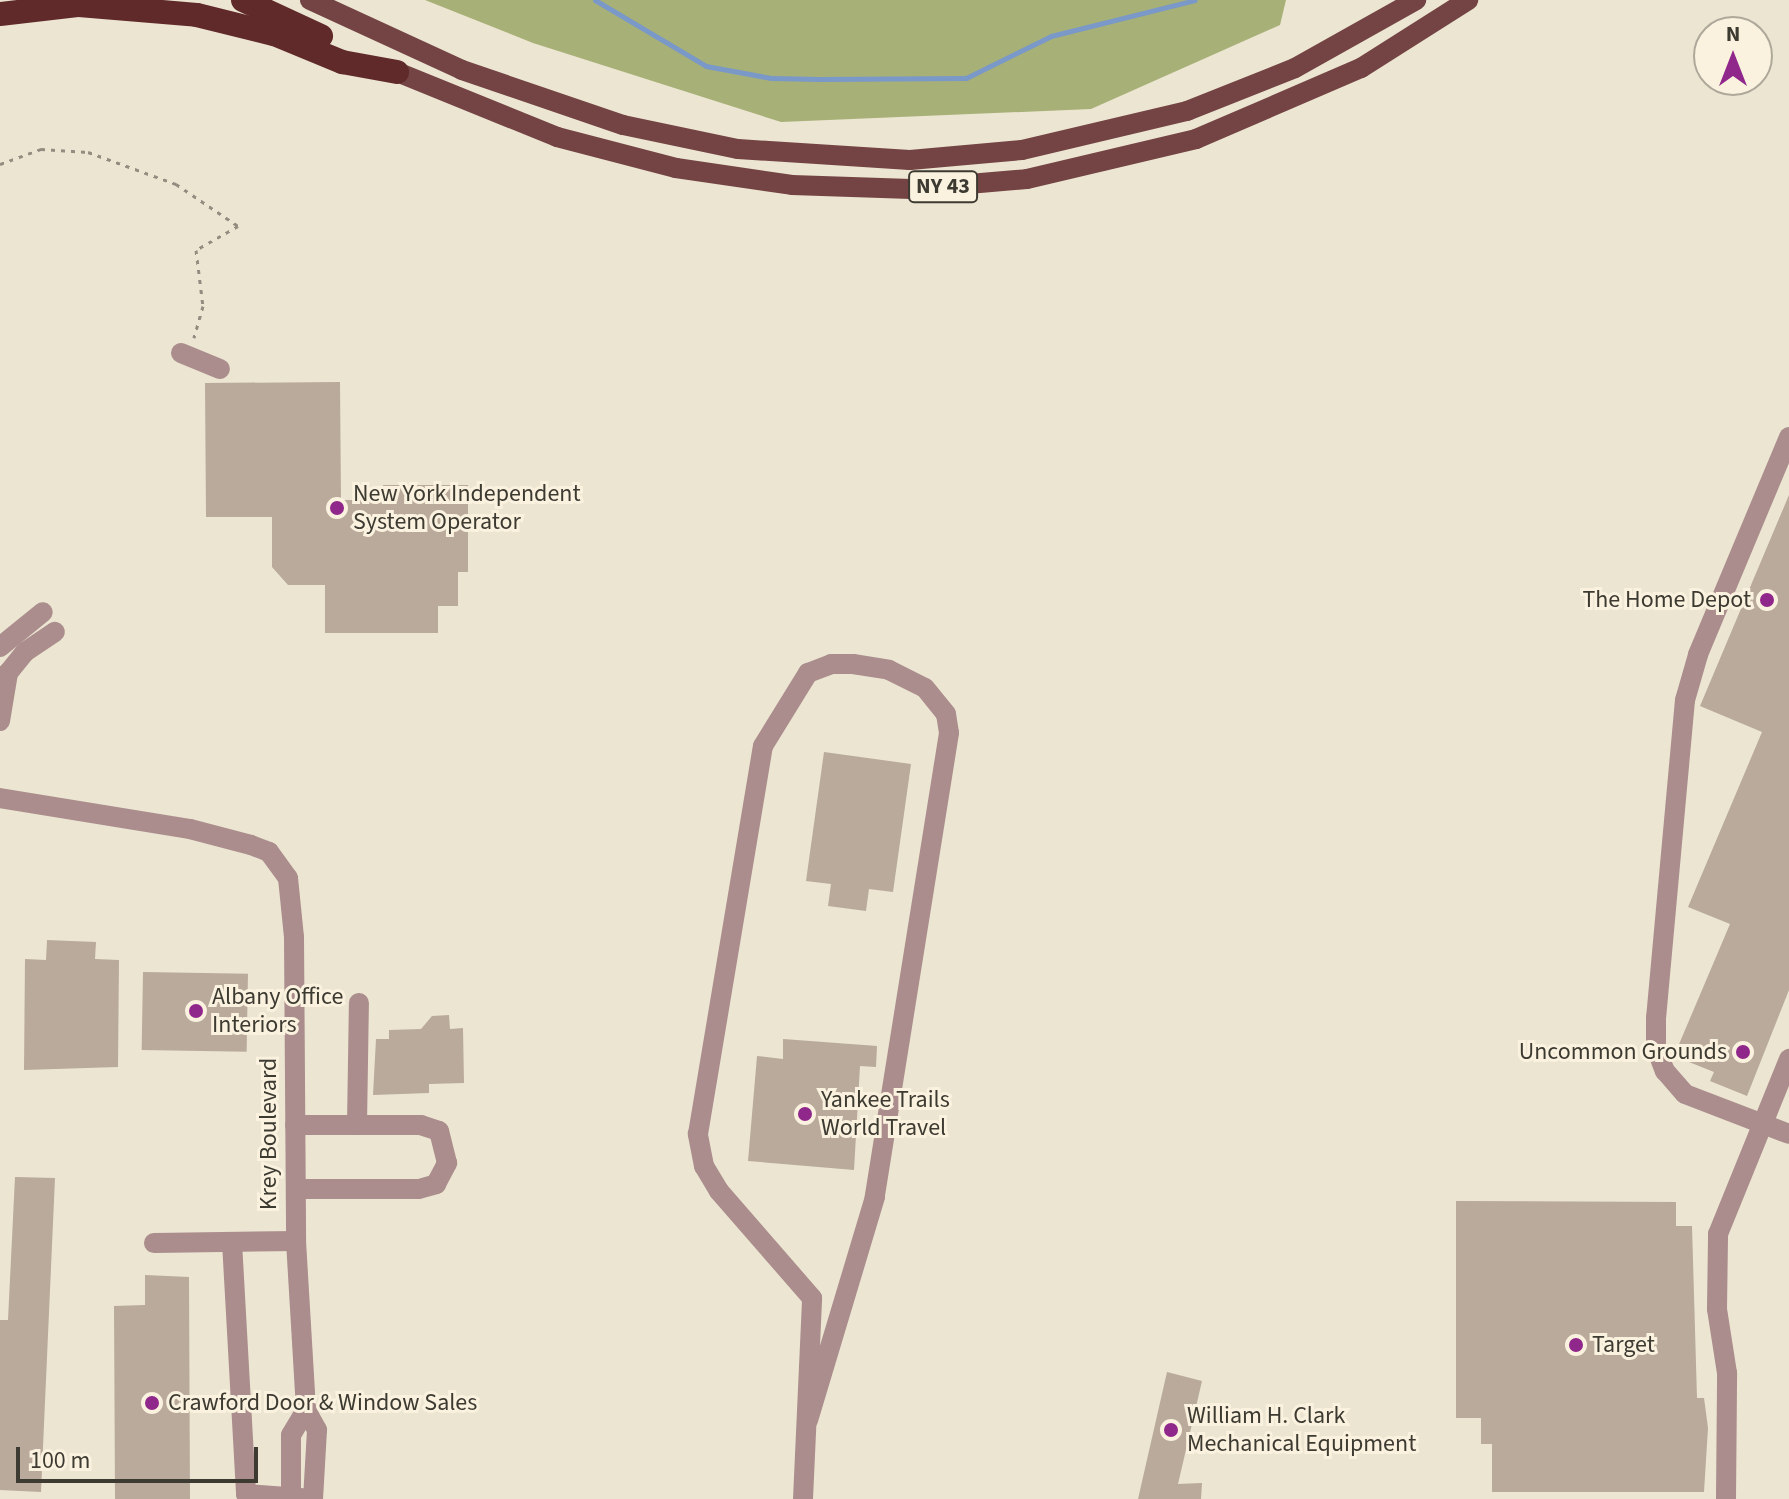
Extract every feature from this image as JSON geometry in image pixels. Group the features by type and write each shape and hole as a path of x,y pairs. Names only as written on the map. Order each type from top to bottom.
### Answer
{"highway":[{"path":"243,0 397,72"},
{"path":"0,14 79,5 197,15 274,34 342,62 397,72"}],"main road":[{"name":"NY 43","path":"310,0 475,75 623,125 738,149 910,160 1022,150 1187,111 1295,68 1416,0"},
{"name":"NY 43","path":"397,72 557,137 676,168 792,185 925,188 1082,169 1196,139 1361,68 1468,0"}],"street":[{"path":"184,354 220,369"},
{"path":"1789,437 1698,655 1685,700 1656,1017 1660,1059 1685,1094 1789,1134"},
{"path":"0,647 43,612"},
{"path":"0,721 8,673 25,652 55,632"},
{"path":"803,1499 812,1298 719,1191 704,1166 698,1134 763,746 808,673 831,664 853,664 889,670 925,688 946,714 949,733 875,1197 808,1420"},
{"name":"Krey Boulevard","path":"0,798 190,829 251,845 279,864 293,892 296,1241 306,1410 317,1430 313,1499"},
{"path":"357,1125 359,1003"},
{"path":"1726,1499 1727,1373 1717,1309 1718,1234 1789,1059"},
{"path":"295,1125 421,1125 439,1131 447,1163 436,1184 419,1189 296,1189"},
{"path":"154,1243 296,1241"},
{"path":"232,1242 246,1496 313,1499"},
{"name":"Krey Boulevard","path":"291,1496 291,1435 306,1410"}],"path":[{"path":"0,164 41,149 88,152 176,184 238,226 196,250 203,306 184,354"}],"green space":[{"path":"425,0 1286,0 1280,25 1091,109 781,122 533,43"}],"building":[{"name":"New York Independent System Operator","path":"340,382 341,500 383,500 383,485 468,485 468,572 458,572 458,606 438,606 438,633 325,633 325,585 288,585 272,567 272,517 206,517 205,383"},
{"path":"1789,495 1789,990 1747,1096 1710,1081 1714,1072 1674,1056 1730,924 1688,907 1762,732 1700,706"},
{"path":"824,752 911,764 893,892 869,889 866,911 828,906 831,884 806,881"},
{"path":"47,940 96,942 95,959 119,960 118,1067 24,1070 25,959 46,960"},
{"name":"Albany Office Interiors","path":"143,972 248,974 247,1052 142,1050"},
{"path":"449,1015 450,1029 463,1028 464,1083 429,1084 429,1093 373,1095 376,1039 389,1039 389,1030 421,1029 432,1016"},
{"name":"Yankee Trails World Travel","path":"783,1039 877,1046 876,1067 860,1066 854,1170 748,1161 757,1056 783,1059"},
{"path":"15,1177 55,1178 41,1492 0,1490 0,1320 8,1320"},
{"name":"Target","path":"1456,1201 1676,1202 1676,1226 1692,1226 1697,1398 1704,1398 1708,1428 1704,1492 1492,1492 1492,1444 1481,1444 1481,1418 1456,1418"},
{"name":"Crawford Door & Window Sales","path":"145,1275 189,1277 190,1499 115,1499 114,1306 145,1305"},
{"name":"William H. Clark Mechanical Equipment","path":"1167,1372 1202,1381 1178,1484 1202,1483 1201,1499 1138,1499"}],"waterway":[{"path":"595,0 706,66 771,78 820,79 966,78 1051,36 1195,0"}],"place":[{"name":"New York Independent System Operator","path":"337,508"},
{"name":"The Home Depot","path":"1767,600"},
{"name":"Albany Office Interiors","path":"196,1011"},
{"name":"Uncommon Grounds","path":"1743,1052"},
{"name":"Yankee Trails World Travel","path":"805,1114"},
{"name":"Target","path":"1576,1345"},
{"name":"Crawford Door & Window Sales","path":"152,1403"},
{"name":"William H. Clark Mechanical Equipment","path":"1171,1430"}]}
